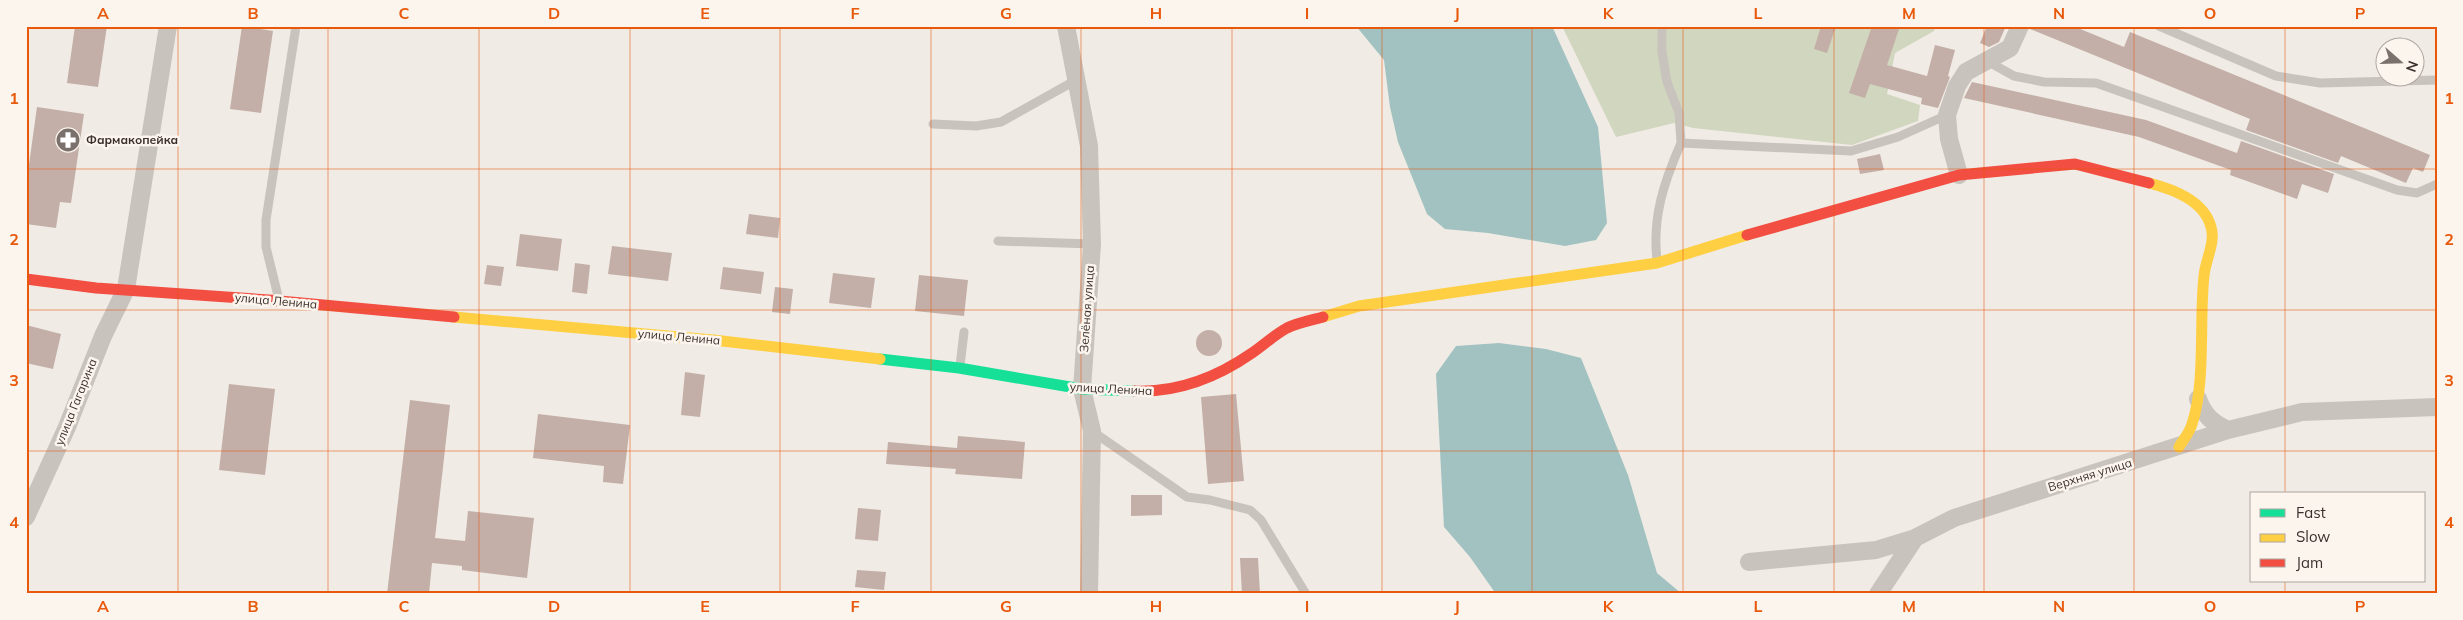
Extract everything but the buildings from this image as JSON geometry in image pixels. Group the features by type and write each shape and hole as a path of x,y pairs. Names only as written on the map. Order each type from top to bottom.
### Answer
{"street":[{"name":"улица Гагарина","path":"26,517 67,427 103,336 126,289 168,26"},
{"name":"Зелёная улица","path":"1066,26 1078,79 1089,146 1092,244 1082,390 1092,431 1090,594"},
{"path":"1959,175 1949,138 1947,115 1957,86 1966,72 2010,48 2020,26"},
{"name":"улица Ленина","path":"26,279 96,288 280,301 713,340 959,368 1082,390 1154,392 1184,387 1222,371 1251,354 1287,328 1359,306 1657,263 1781,224 1959,175 2075,164 2164,187 2192,201 2205,214 2212,228 2210,250 2204,274 2198,399 2192,425 2179,448"},
{"path":"2198,399 2203,413 2217,425 2228,430"},
{"name":"Верхняя улица","path":"1749,562 1876,550 1915,538 1954,518 2179,448 2228,430 2302,412 2437,407"},
{"path":"1878,594 1915,538"}],"lane":[{"path":"280,301 266,247 266,220 296,26"},
{"path":"1657,263 1654,235 1660,204 1666,178 1681,143 1679,113 1667,82 1662,52 1662,26"},
{"path":"2159,26 2276,76 2320,83 2437,80"},
{"path":"1987,61 2014,76 2044,82 2096,82 2397,190 2417,193 2437,184"},
{"path":"933,124 976,126 1001,122 1078,79"},
{"path":"1681,143 1851,151 1898,138 1947,115"},
{"path":"998,241 1092,244"},
{"path":"959,368 964,332"},
{"path":"1092,431 1187,497 1210,500 1250,510 1262,520 1306,594"}],"green space":[{"path":"1562,26 1936,26 1934,31 1895,53 1887,94 1920,105 1918,121 1852,145 1693,128 1674,123 1616,137"}],"water":[{"path":"1356,26 1552,26 1598,127 1607,223 1596,240 1565,246 1488,233 1445,229 1427,214 1398,142 1390,107 1384,60"},
{"path":"1499,343 1546,349 1581,358 1628,475 1657,573 1682,594 1496,594 1470,557 1444,527 1436,374 1456,346"}],"traffic: fast":[{"path":"880,359 959,368 1082,389 1134,391"}],"traffic: slow":[{"path":"2149,183 2177,192 2194,203 2207,218 2212,233 2204,276 2199,390 2191,427 2179,447"},
{"path":"1323,317 1359,306 1657,263 1747,235"},
{"path":"454,317 713,340 880,359"}],"traffic: jam":[{"path":"1747,235 1959,175 2075,164 2149,183"},
{"path":"26,279 96,288 269,300 454,317"},
{"path":"1134,391 1166,389 1210,377 1238,362 1287,328 1323,317"}],"place":[{"name":"Фармакопейка","path":"68,140"}]}
